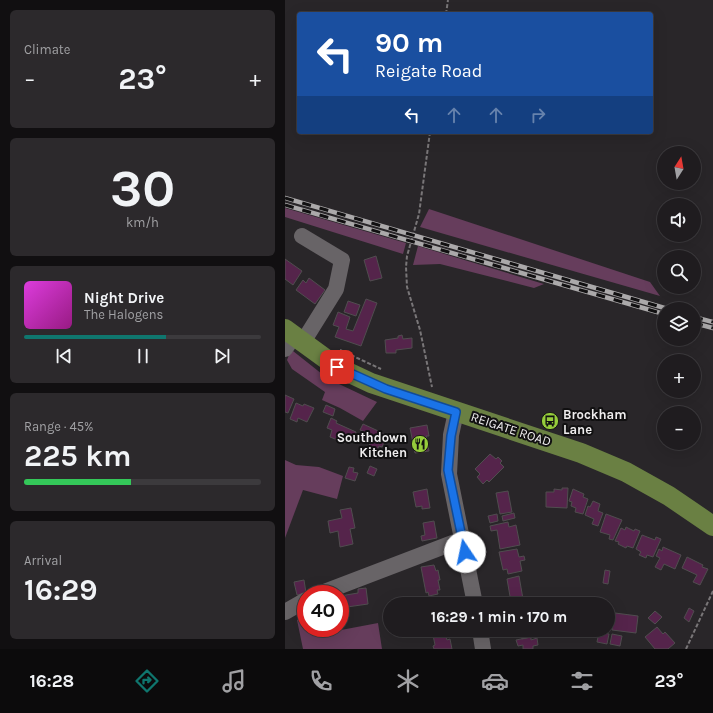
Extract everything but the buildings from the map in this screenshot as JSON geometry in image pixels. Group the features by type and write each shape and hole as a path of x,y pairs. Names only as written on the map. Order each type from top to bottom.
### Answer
{"main road":[{"name":"REIGATE ROAD","path":"292,339 337,367 371,383 431,395 456,412 581,453 626,472 669,496 713,526"}],"street":[{"path":"292,339 336,289 341,260 302,236"},
{"path":"456,412 451,436 448,470 474,597"},
{"path":"343,585 463,539"},
{"path":"285,612 297,605"},
{"path":"481,637 483,649"}],"path":[{"path":"446,12 448,0"},
{"path":"430,134 419,214 407,256 406,267 407,287 421,330 431,395"},
{"path":"335,348 384,371"},
{"path":"426,384 431,395"},
{"path":"686,649 713,591"}],"shaded area":[{"path":"285,208 406,243 403,254 285,217"},
{"path":"429,209 650,282 657,294 660,296 420,227"},
{"path":"418,246 544,284 534,288 440,264 413,265"},
{"path":"293,351 322,374 377,402 363,421 322,400 325,392 292,369 287,360"},
{"path":"285,460 296,465 319,467 343,476 337,499 303,490 285,538"},
{"path":"378,623 382,649 303,649 301,637 349,637 349,628"}],"railway":[{"path":"285,198 657,306"},
{"path":"285,205 657,312"},
{"path":"701,319 713,322"},
{"path":"701,325 713,328"}],"place":[{"name":"Brockham Lane","path":"550,421"},
{"name":"Southdown Kitchen","path":"420,444"}],"route":[{"path":"337,367 386,389 456,412 451,436 448,470 465,552"}]}
